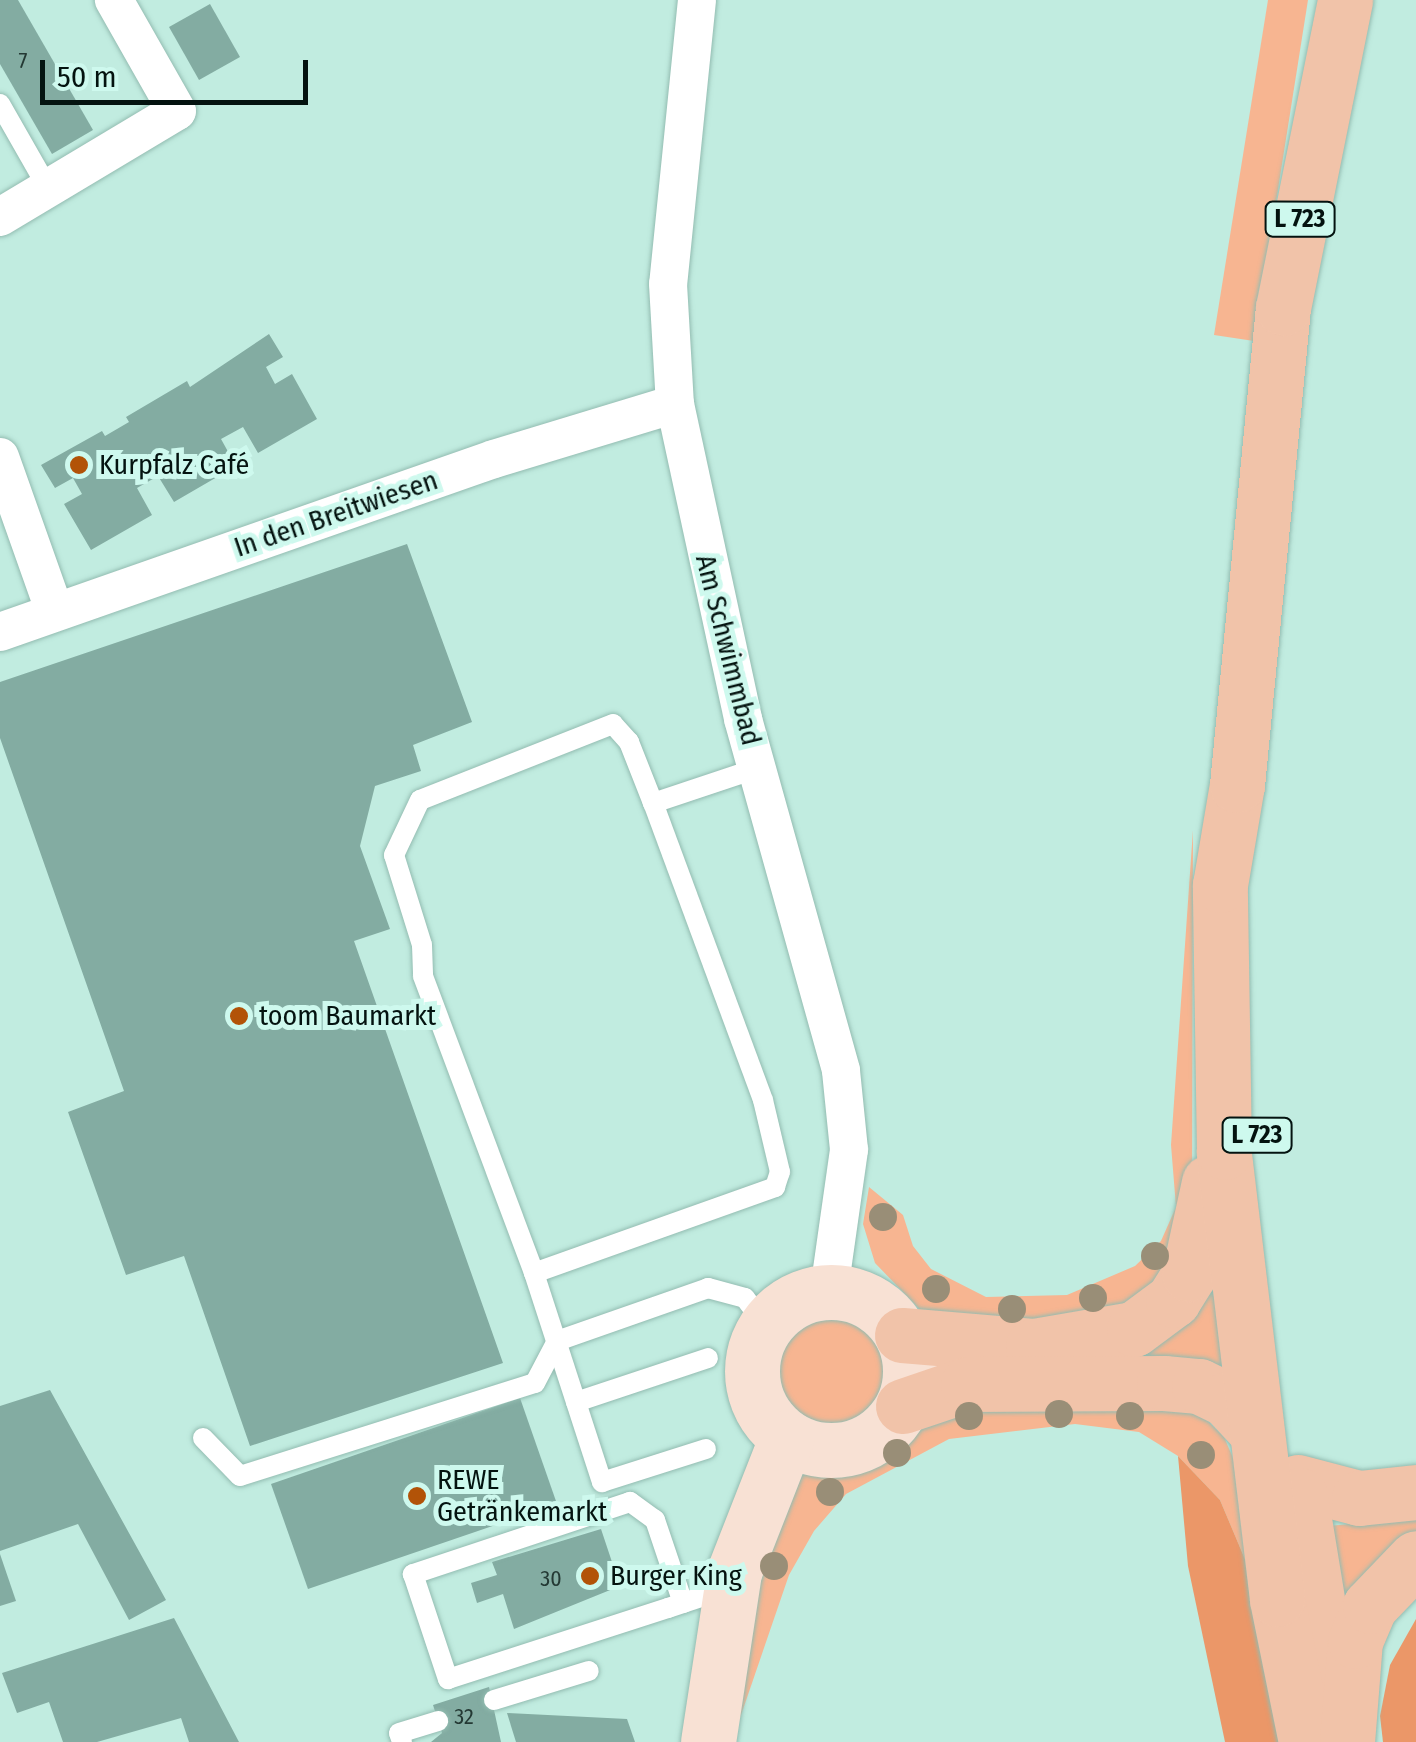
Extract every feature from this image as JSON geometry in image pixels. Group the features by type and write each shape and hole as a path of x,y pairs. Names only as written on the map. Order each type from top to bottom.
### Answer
{"main road":[{"name":"L 723","path":"1306,1742 1277,1599 1224,1152 1220,885 1238,785 1283,308 1345,0"},
{"name":"L 723","path":"1238,785 1258,1162 1298,1482 1343,1742"},
{"path":"902,1335 1033,1346 1134,1330 1173,1300 1189,1274 1206,1187 1224,1152"},
{"path":"902,1406 968,1384 1164,1382 1199,1386 1226,1399 1255,1430"},
{"path":"1298,1482 1358,1498 1416,1492"},
{"path":"1343,1742 1355,1640 1370,1606 1416,1558"}],"street":[{"path":"0,216 177,112 114,0"},
{"name":"Am Schwimmbad","path":"697,0 669,265 675,404 701,543 840,1072 848,1150 830,1291"},
{"name":"In den Breitwiesen","path":"0,632 494,459 675,404"},
{"path":"0,457 56,612"},
{"path":"830,1291 872,1302 902,1335 910,1370 902,1406 878,1436 842,1450 787,1438 759,1406 752,1386 751,1364 765,1325 793,1300 830,1291"},
{"path":"708,1742 707,1595 787,1438"}],"lane":[{"path":"0,104 48,188"},
{"path":"534,1272 775,1188 780,1172 763,1100 653,803 629,742 613,724 420,800 394,854 422,945 423,976 534,1272 602,1482 706,1448"},
{"path":"653,803 758,768"},
{"path":"203,1438 240,1476 535,1383 556,1341 708,1288 745,1298 765,1325"},
{"path":"576,1402 708,1358"},
{"path":"630,1502 655,1520 707,1595 448,1679 413,1574 630,1502"},
{"path":"494,1700 589,1671"},
{"path":"402,1742 399,1734 438,1721"}],"shaded area":[{"path":"1268,0 1308,0 1254,341 1214,335"},
{"path":"1193,830 1192,1206 1156,1288 1118,1311 1068,1327 931,1321 875,1263 863,1224 869,1187 903,1215 913,1246 931,1269 986,1297 1067,1295 1135,1266 1161,1241 1176,1207 1171,1145"},
{"path":"1209,1266 1229,1371 933,1375 935,1347 1080,1353"},
{"path":"831,1317 852,1321 869,1333 881,1350 885,1371 881,1392 869,1409 852,1421 831,1425 810,1421 793,1409 781,1392 777,1371 781,1350 793,1333 810,1321"},
{"path":"1189,1403 1224,1437 1240,1474 1255,1583 1220,1500 1178,1456 1139,1432 1075,1424 949,1439 846,1494 814,1531 789,1575 739,1721 733,1708 757,1567 788,1489 819,1458 861,1457 930,1406"},
{"path":"1178,1456 1220,1500 1255,1583 1286,1742 1225,1742 1188,1566"},
{"path":"1416,1518 1416,1538 1344,1622 1317,1527"},
{"path":"1416,1619 1416,1742 1383,1742 1380,1716 1390,1665"}],"building":[{"path":"0,0 18,0 93,130 52,154 0,64"},
{"path":"210,4 240,57 199,80 169,27"},
{"path":"269,334 283,357 266,367 275,384 292,374 317,419 258,453 243,427 221,439 236,466 174,502 158,476 137,488 152,515 91,550 64,504 82,494 73,478 55,488 41,465 102,431 105,436 129,422 126,417 187,381 190,387"},
{"name":"toom Baumarkt","path":"407,544 472,722 413,745 421,771 375,786 360,846 390,929 354,941 503,1363 250,1446 184,1256 126,1275 68,1112 124,1091 0,738 0,682"},
{"path":"50,1390 166,1600 129,1620 78,1524 0,1551 0,1406"},
{"path":"520,1398 557,1504 308,1589 271,1484"},
{"path":"601,1529 620,1586 514,1629 503,1594 477,1603 471,1583 497,1575 492,1562"},
{"path":"0,1554 16,1601 0,1606"},
{"path":"174,1618 239,1742 189,1742 181,1718 97,1742 63,1742 49,1702 17,1713 2,1673"},
{"path":"489,1687 501,1742 431,1742 442,1733 433,1705"},
{"path":"507,1713 627,1719 635,1742 516,1742"}],"place":[{"name":"Kurpfalz Café","path":"79,465"},
{"name":"toom Baumarkt","path":"239,1016"},
{"name":"REWE Getränkemarkt","path":"417,1496"},
{"name":"Burger King","path":"590,1576"}]}
